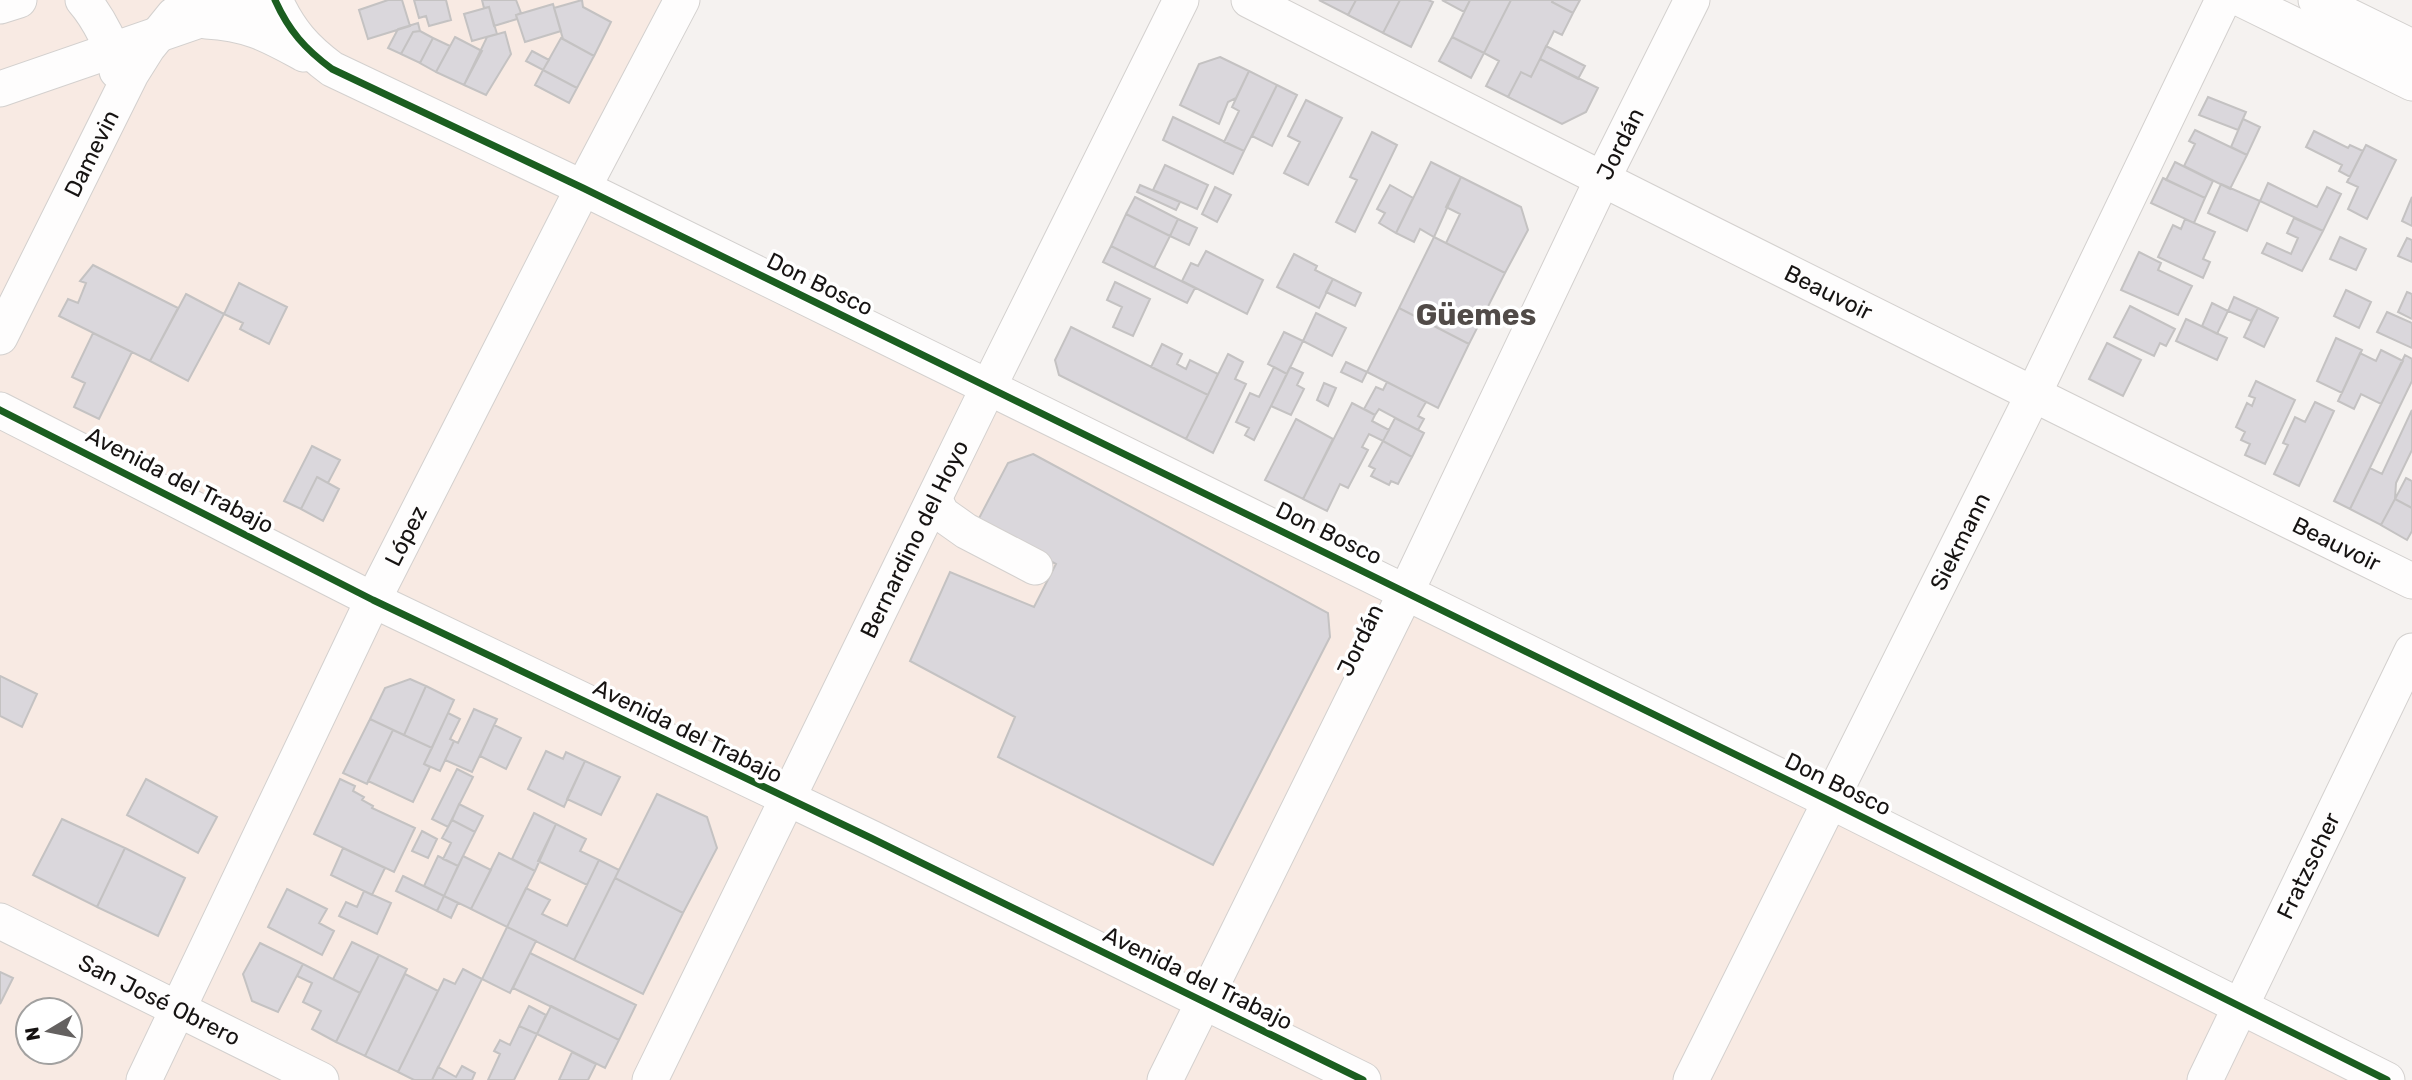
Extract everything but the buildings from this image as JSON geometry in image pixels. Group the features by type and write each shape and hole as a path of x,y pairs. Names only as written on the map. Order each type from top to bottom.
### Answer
{"street":[{"path":"0,6 19,0"},
{"path":"83,0 93,11 117,64 116,103"},
{"name":"Damevin","path":"0,337 116,103 139,60 168,20 182,10 206,10 258,0"},
{"name":"Don Bosco","path":"275,0 290,30 313,55 332,69 583,188 1406,592 2387,1080"},
{"name":"López","path":"144,1080 373,600 682,0"},
{"name":"Bernardino del Hoyo","path":"650,1080 1181,0"},
{"name":"Beauvoir","path":"1249,0 1601,180 2412,581"},
{"name":"Jordán","path":"1164,1080 1406,592 1601,180 1692,0"},
{"name":"Siekmann","path":"1691,1080 2033,395 2223,0"},
{"path":"2243,0 2412,83"},
{"path":"2316,0 2412,47"},
{"path":"206,10 259,30 332,69"},
{"path":"0,89 157,36"},
{"name":"Avenida del Trabajo","path":"0,410 373,600 871,838 1363,1080"},
{"path":"934,499 942,514 966,531 1035,567"},
{"name":"Fratzscher","path":"2205,1080 2412,651"},
{"name":"San José Obrero","path":"0,921 321,1080"}],"shaded area":[{"path":"0,0 682,0 583,188 2387,1080 0,1080"}],"cycle path":[{"path":"275,0 299,39 332,69 583,188 1830,801 2387,1080"},
{"path":"0,410 373,600 871,838 1363,1080"}],"district":[{"name":"Güemes","path":"1476,315"}]}
